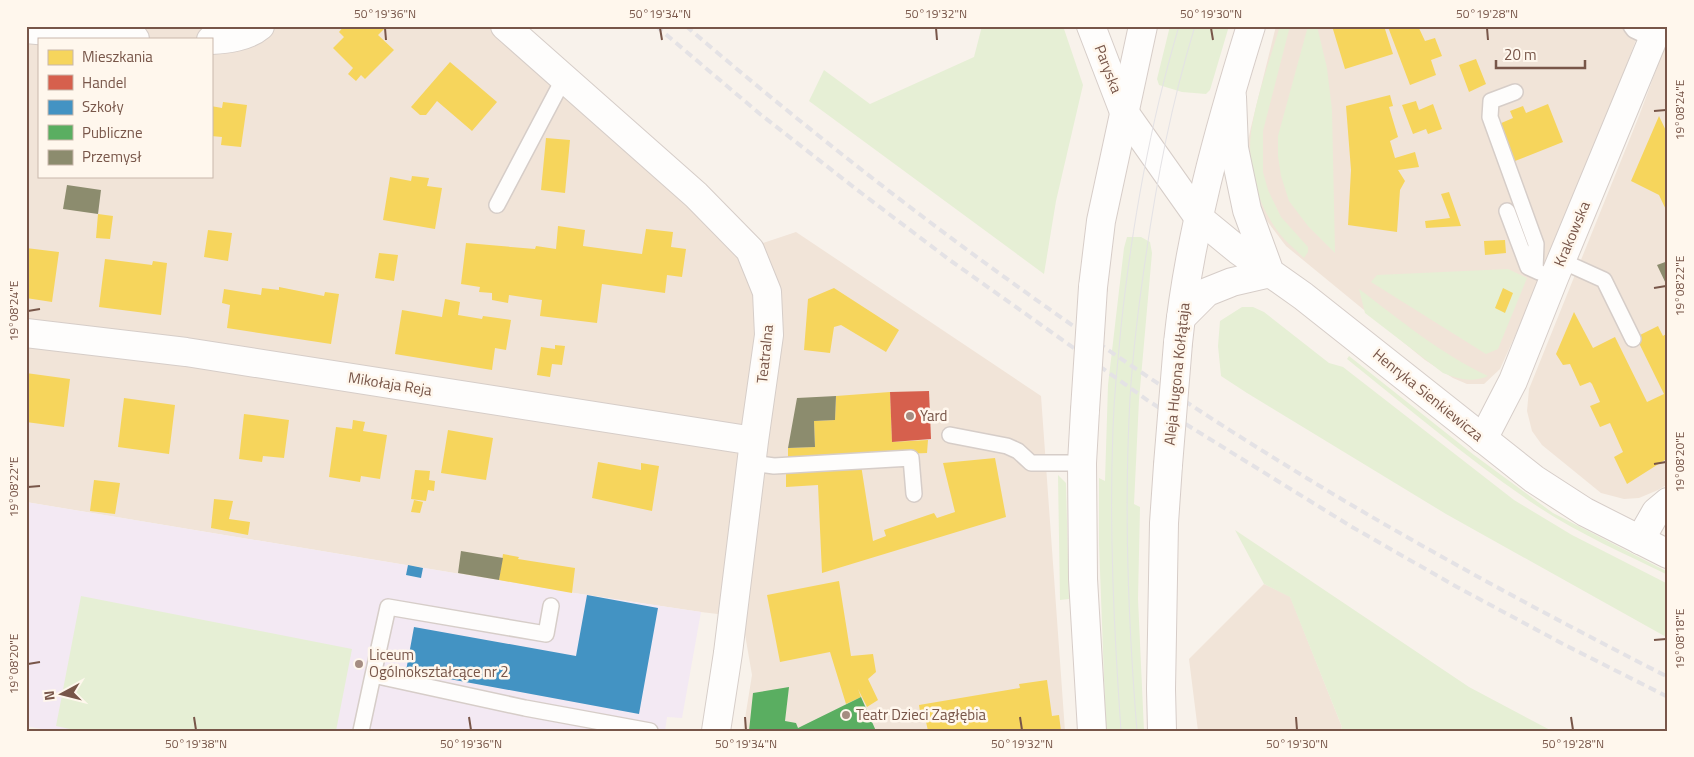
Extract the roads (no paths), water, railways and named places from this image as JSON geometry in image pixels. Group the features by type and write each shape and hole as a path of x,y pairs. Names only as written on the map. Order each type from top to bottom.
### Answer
{"street":[{"path":"212,40 229,39 256,30 260,26"},
{"name":"Teatralna","path":"505,26 696,195 750,250 767,292 769,335 752,452 728,653 716,731"},
{"name":"Paryska","path":"1092,26 1124,112 1199,218"},
{"path":"1092,731 1083,579 1082,463 1093,287 1101,221 1143,26"},
{"name":"Aleja Hugona Kołłątaja","path":"1162,731 1164,522 1180,331 1199,218 1232,88 1251,26"},
{"path":"26,29 124,38"},
{"name":"Krakowska","path":"1483,439 1513,381 1550,270 1647,31"},
{"path":"1180,331 1208,292 1232,282 1270,273 1248,210 1234,148 1232,88"},
{"name":"Henryka Sienkiewicza","path":"1199,218 1303,296 1534,479 1585,512 1668,554"},
{"name":"Mikołaja Reja","path":"26,333 186,352 752,452"},
{"path":"1640,540 1656,512 1668,502"}],"lane":[{"path":"497,205 564,78"},
{"path":"1514,92 1491,101 1490,116 1536,244 1550,270"},
{"path":"1507,211 1528,267 1604,280 1633,339"},
{"path":"950,435 1007,446 1018,451 1031,463 1082,463"},
{"path":"752,452 774,466 911,458 914,494"},
{"path":"361,731 388,607 546,634 551,606"},
{"path":"373,676 525,708 650,731"}],"tram line":[{"path":"1121,731 1114,617 1112,542 1115,390 1125,289 1143,175 1159,100 1179,26"},
{"path":"1137,731 1131,648 1127,523 1131,380 1141,291 1155,197 1172,111 1195,26"}],"railway":[{"path":"656,26 760,114 856,189 951,261 1150,402 1352,527 1457,587 1565,645 1668,697"},
{"path":"686,26 765,93 929,221 1012,283 1183,400 1271,456 1398,532 1513,596 1668,677"}],"place":[{"name":"Yard","path":"910,416"},
{"name":"Liceum Ogólnokształcące nr 2","path":"359,664"},
{"name":"Teatr Dzieci Zagłębia","path":"846,715"}]}
